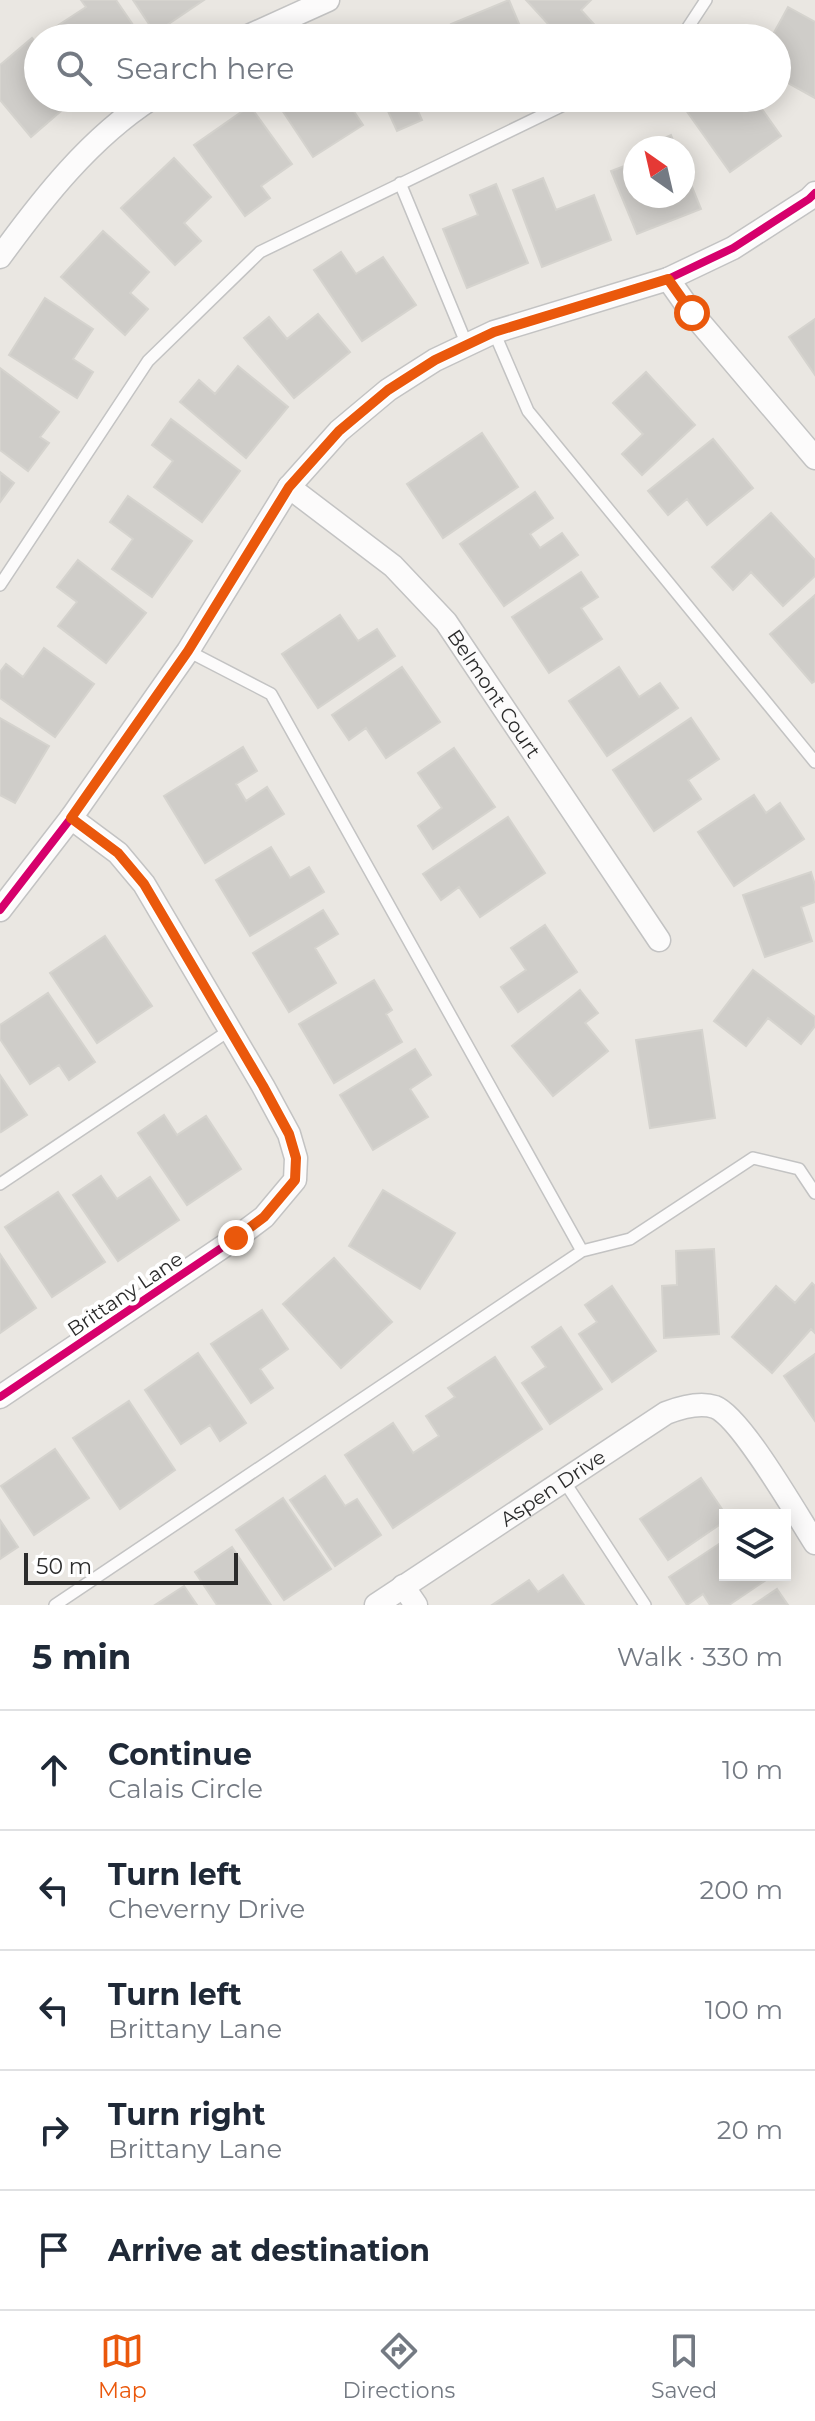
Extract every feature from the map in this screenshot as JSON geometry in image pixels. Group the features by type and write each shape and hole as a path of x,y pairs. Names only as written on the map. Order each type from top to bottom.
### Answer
{"street":[{"path":"275,24 328,0"},
{"path":"0,257 27,220 96,140 133,112"},
{"path":"0,910 71,818 188,651 289,487 339,431 388,390 435,360 494,332 668,279 733,248 813,199"},
{"path":"668,279 692,313 815,458"},
{"name":"Belmont Court","path":"289,487 393,566 446,622 659,940"},
{"name":"Brittany Lane","path":"0,1397 236,1238 264,1217 295,1180 296,1158 289,1134 144,884 118,853 71,818"},
{"name":"Aspen Drive","path":"376,1605 410,1596 564,1481 666,1413 679,1408 715,1407 736,1423 815,1543"}],"lane":[{"path":"690,24 706,0"},
{"path":"0,585 148,361 260,252 549,112"},
{"path":"400,183 467,345"},
{"path":"494,332 528,411 815,762"},
{"path":"188,651 271,694 582,1251"},
{"path":"0,1184 230,1030"},
{"path":"55,1605 582,1251 630,1239 753,1158 799,1169 815,1193"},
{"path":"564,1481 645,1605"}],"building":[{"path":"81,0 116,0 132,24 60,24 86,7"},
{"path":"133,0 204,0 168,24 149,24"},
{"path":"509,0 519,24 451,24"},
{"path":"526,0 591,0 581,10 594,24 548,24"},
{"path":"788,7 815,22 815,98 791,85 791,24 779,24"},
{"path":"24,45 24,112 60,112 31,137 0,100 0,65"},
{"path":"241,112 254,112 292,164 261,186 270,198 245,216 194,145"},
{"path":"283,112 354,112 363,125 313,157"},
{"path":"388,112 418,112 422,120 397,131"},
{"path":"687,112 764,112 781,136 730,172"},
{"path":"174,158 211,197 184,223 201,241 175,265 121,208"},
{"path":"623,166 623,200 611,171"},
{"path":"543,178 556,210 594,195 611,240 542,267 513,190"},
{"path":"496,184 528,263 467,288 443,229 478,215 470,195"},
{"path":"695,194 701,209 637,234 626,208 695,208"},
{"path":"103,231 149,272 130,293 148,309 125,335 61,277"},
{"path":"341,252 356,274 383,257 416,305 362,341 314,270"},
{"path":"45,298 93,329 73,359 93,372 77,398 9,355"},
{"path":"318,314 350,352 294,398 244,338 269,317 287,339"},
{"path":"815,319 815,375 789,337"},
{"path":"238,366 288,407 246,458 180,402 199,380 215,394"},
{"path":"0,368 59,412 40,437 49,443 28,471 0,450"},
{"path":"646,372 695,425 642,475 622,454 643,434 613,403"},
{"path":"171,419 240,471 202,522 154,487 173,461 152,445"},
{"path":"482,433 518,487 443,538 407,484"},
{"path":"713,439 753,488 707,525 687,499 668,515 648,491"},
{"path":"0,472 14,483 0,502"},
{"path":"535,492 553,518 530,534 540,548 562,533 578,555 504,606 460,544"},
{"path":"128,496 192,541 152,597 112,569 133,539 110,522"},
{"path":"771,513 815,560 815,576 783,606 751,572 733,590 712,567"},
{"path":"78,560 146,613 106,663 58,626 77,602 57,587"},
{"path":"581,572 598,597 581,608 602,639 549,673 512,617"},
{"path":"815,595 815,681 812,683 770,634"},
{"path":"340,615 358,641 377,629 395,656 318,708 282,654"},
{"path":"44,648 94,684 55,737 0,698 0,672 6,664 23,677"},
{"path":"402,667 440,722 386,758 366,728 349,740 332,715"},
{"path":"619,667 639,697 660,683 678,708 607,756 569,701"},
{"path":"0,718 49,746 15,803 0,795"},
{"path":"691,718 719,759 688,780 701,799 654,831 613,770"},
{"path":"243,747 257,771 236,784 246,801 267,787 284,814 205,863 164,796"},
{"path":"454,748 495,807 433,849 418,826 442,808 418,773"},
{"path":"754,795 766,813 780,803 804,839 734,886 698,832"},
{"path":"508,817 545,873 480,917 459,887 441,900 423,874"},
{"path":"271,847 290,878 309,867 324,892 250,936 216,880"},
{"path":"811,872 815,902 801,907 812,941 765,957 743,895"},
{"path":"323,910 338,934 315,948 336,983 289,1012 253,953"},
{"path":"545,925 577,972 518,1012 501,987 526,970 511,948"},
{"path":"105,936 152,1006 97,1043 50,973"},
{"path":"753,970 815,1017 815,1026 801,1044 768,1018 746,1046 714,1021"},
{"path":"374,980 392,1010 386,1014 402,1042 334,1083 299,1024"},
{"path":"580,990 598,1013 585,1023 608,1051 553,1096 512,1046"},
{"path":"48,993 95,1062 69,1080 59,1065 30,1084 0,1039 0,1025"},
{"path":"702,1030 715,1118 650,1128 636,1040"},
{"path":"415,1049 431,1075 410,1089 428,1117 373,1150 340,1095"},
{"path":"0,1075 27,1115 1,1132 0,1130"},
{"path":"164,1115 177,1135 206,1116 241,1169 187,1205 138,1133"},
{"path":"101,1176 117,1199 150,1177 179,1220 118,1261 73,1195"},
{"path":"383,1190 455,1233 420,1289 349,1246"},
{"path":"58,1192 105,1262 52,1297 5,1227"},
{"path":"714,1249 719,1334 664,1338 662,1286 677,1285 676,1251"},
{"path":"0,1254 36,1308 0,1333"},
{"path":"334,1258 392,1322 341,1368 283,1304"},
{"path":"812,1283 815,1286 815,1333 811,1329 772,1373 732,1337 776,1286 795,1303"},
{"path":"612,1286 656,1351 612,1382 579,1334 597,1322 585,1305"},
{"path":"262,1310 288,1349 260,1369 273,1388 251,1403 211,1344"},
{"path":"561,1327 602,1389 550,1424 522,1383 546,1367 532,1347"},
{"path":"198,1353 246,1423 220,1441 210,1425 181,1444 145,1390"},
{"path":"815,1354 815,1421 784,1376"},
{"path":"495,1357 542,1429 393,1528 345,1455 393,1423 413,1453 439,1436 426,1416 455,1397 448,1388"},
{"path":"129,1401 175,1470 120,1509 73,1438"},
{"path":"55,1449 89,1498 34,1535 1,1486"},
{"path":"325,1476 345,1506 357,1499 381,1535 335,1566 290,1500"},
{"path":"701,1478 722,1509 719,1509 719,1525 668,1560 640,1519"},
{"path":"283,1498 331,1569 284,1600 236,1530"},
{"path":"0,1520 18,1547 0,1559"},
{"path":"719,1544 719,1581 765,1581 729,1605 710,1605 703,1594 687,1605 669,1577"},
{"path":"232,1547 271,1605 217,1605 195,1572"},
{"path":"563,1575 584,1605 492,1605 529,1580 538,1592"},
{"path":"184,1586 197,1605 155,1605"},
{"path":"777,1589 788,1605 753,1605"}],"cycle path":[{"path":"0,910 71,818 188,651 289,487 339,431 388,390 435,360 494,332 668,279 733,248 815,193"},
{"path":"0,1397 236,1238 264,1217 295,1180 296,1158 289,1134 144,884 118,853 71,818"}],"route":[{"path":"236,1238 264,1217 295,1180 296,1158 289,1134 144,884 118,853 71,818 188,651 289,487 339,431 388,390 435,360 494,332 668,279 692,313"}]}
